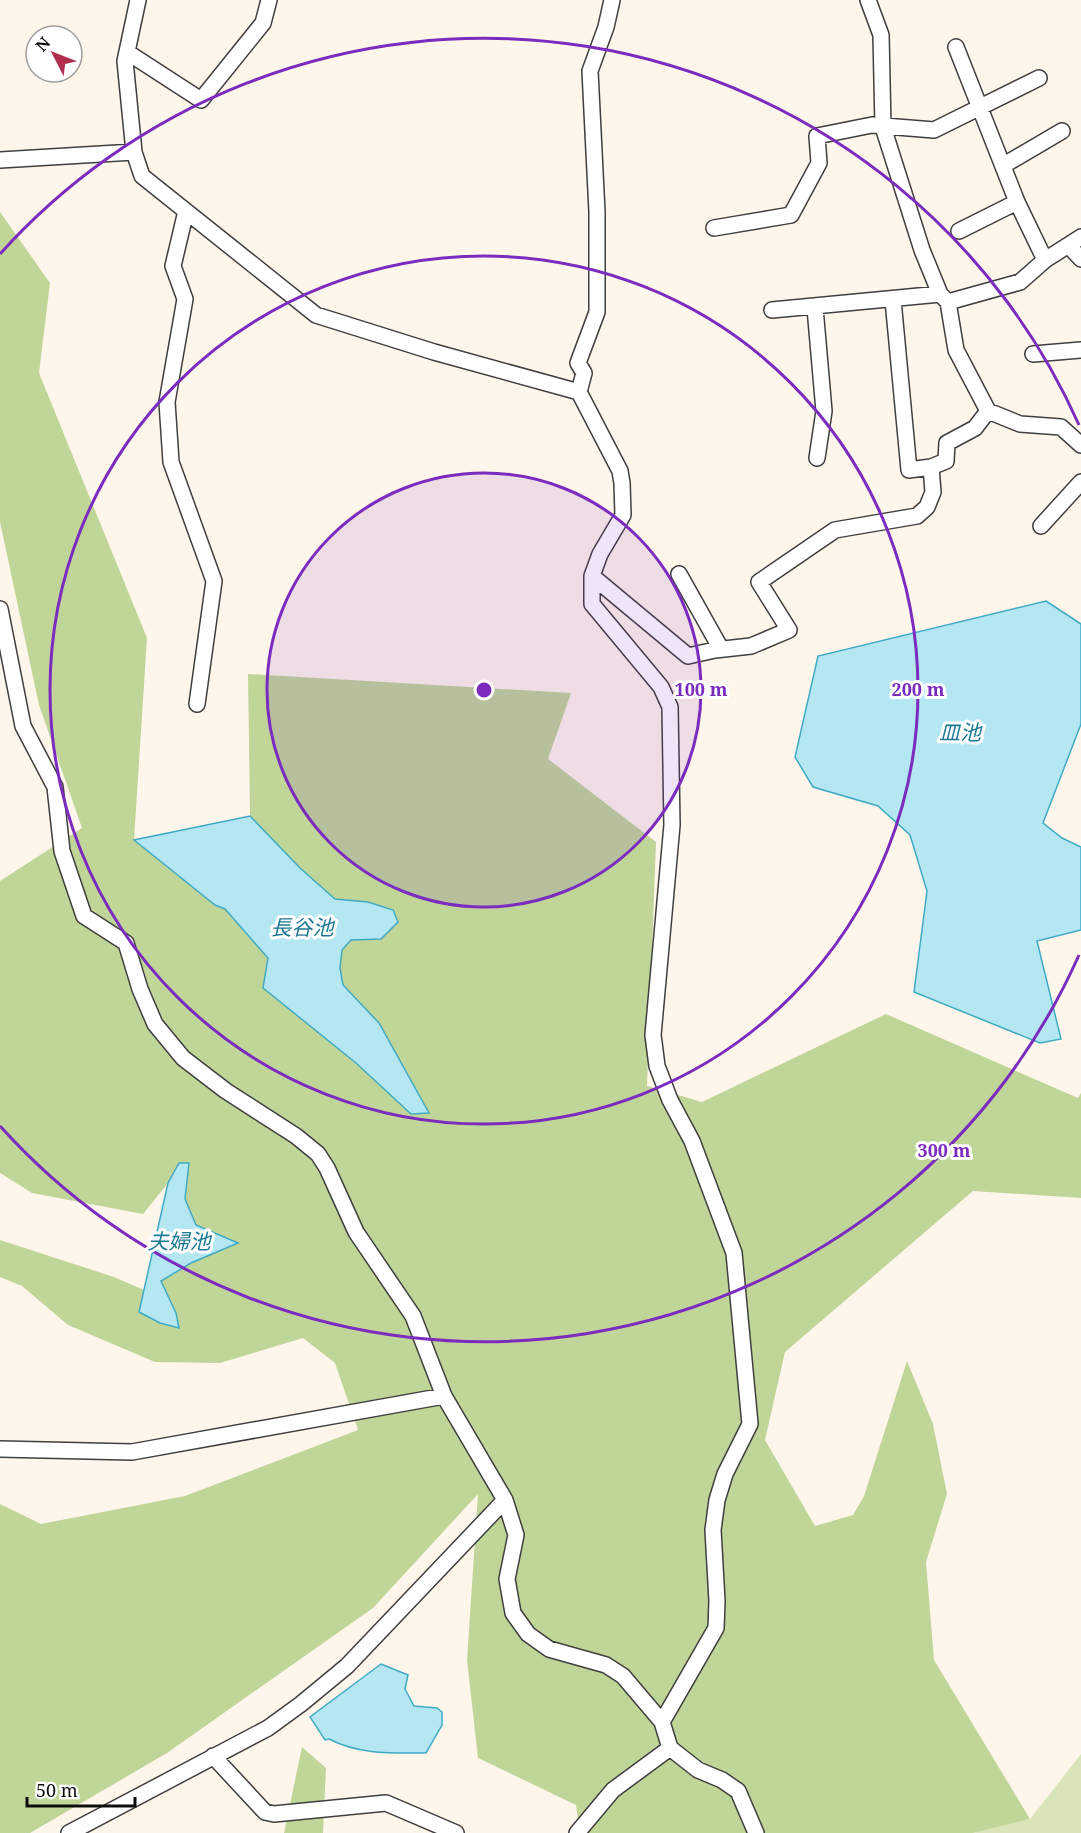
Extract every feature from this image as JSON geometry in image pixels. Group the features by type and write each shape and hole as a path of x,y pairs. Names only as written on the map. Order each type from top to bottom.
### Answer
{"street":[{"path":"138,0 125,61 134,152 142,176 316,315 434,352 579,392"},
{"path":"127,52 201,100 263,23 269,0"},
{"path":"612,0 606,27 590,71 597,212 597,312 578,363 584,373 579,392 620,471 623,515 600,554 592,576 592,604 661,687 670,707 672,825 653,1035 657,1066 670,1100 692,1141 734,1253 750,1424 726,1474 717,1500 713,1530 717,1601 716,1628 662,1722"},
{"path":"868,0 881,35 883,127 922,250 944,298 956,350 988,411 1020,424 1061,427 1081,445"},
{"path":"956,47 1017,202 1045,260"},
{"path":"714,228 791,215 819,163 818,136 872,125 934,130 1039,78"},
{"path":"1004,165 1062,130"},
{"path":"0,161 134,152"},
{"path":"959,231 1017,202"},
{"path":"186,211 173,266 186,299 167,402 171,462 214,581 197,704"},
{"path":"772,310 944,298 1011,286 1045,260 1075,242 1081,260"},
{"path":"892,300 909,470 946,462 947,443 975,428 988,411"},
{"path":"815,308 824,411 817,458"},
{"path":"1033,354 1081,350"},
{"path":"592,576 688,656 751,646 789,630 759,582 836,530 917,516 927,507 933,492 931,467"},
{"path":"1041,526 1081,482"},
{"path":"679,574 721,649"},
{"path":"0,609 23,726 55,787 62,851 84,916 126,943 140,989 155,1024 183,1058 226,1091 296,1136 318,1154 356,1232 412,1316 444,1396 505,1500 516,1535 507,1579 513,1613 528,1634 549,1649 606,1665 623,1676 662,1722 670,1748 698,1770 722,1780 738,1791 756,1833"},
{"path":"0,1449 132,1452 444,1396"},
{"path":"69,1833 268,1728 347,1666 505,1500"},
{"path":"577,1833 614,1790 670,1748"},
{"path":"213,1756 266,1812 274,1814 387,1803 456,1833"}],"green space":[{"path":"0,212 50,283 39,373 147,638 134,840 250,816 248,674 571,693 548,759 656,842 647,1086 702,1102 886,1014 1078,1098 1081,1093 1081,1198 973,1191 785,1352 765,1440 815,1526 853,1515 864,1496 907,1361 933,1424 947,1494 926,1562 934,1660 1030,1819 973,1833 580,1833 576,1805 478,1758 467,1660 478,1494 373,1608 167,1753 30,1833 0,1833 0,1504 41,1524 185,1496 358,1430 335,1363 303,1338 220,1363 155,1362 68,1325 22,1286 0,1277 0,1240 114,1277 144,1290 139,1312 178,1328 176,1313 161,1281 191,1263 196,1225 185,1199 189,1163 179,1164 168,1183 143,1214 32,1193 0,1173 0,881 82,828 39,705 0,522"},
{"path":"302,1747 326,1768 323,1833 284,1833"},
{"path":"1081,1754 1081,1833 973,1833 1030,1819"}],"water":[{"name":"皿池","path":"1046,601 1081,624 1081,724 1043,823 1062,838 1081,847 1081,930 1037,941 1061,1039 1040,1043 914,992 927,891 910,835 878,806 813,787 795,757 818,656"},
{"name":"長谷池","path":"250,816 300,868 335,899 368,902 393,910 398,922 381,939 351,940 342,950 340,968 343,985 379,1023 429,1113 411,1114 356,1063 263,988 268,958 225,909 215,905 134,840"},
{"name":"夫婦池","path":"179,1163 189,1163 185,1199 196,1225 238,1243 191,1263 161,1281 176,1313 179,1328 160,1323 139,1312 168,1183"},
{"path":"381,1664 408,1675 405,1689 414,1706 437,1708 442,1712 442,1725 426,1753 364,1750 329,1739 325,1740 310,1717"}]}
